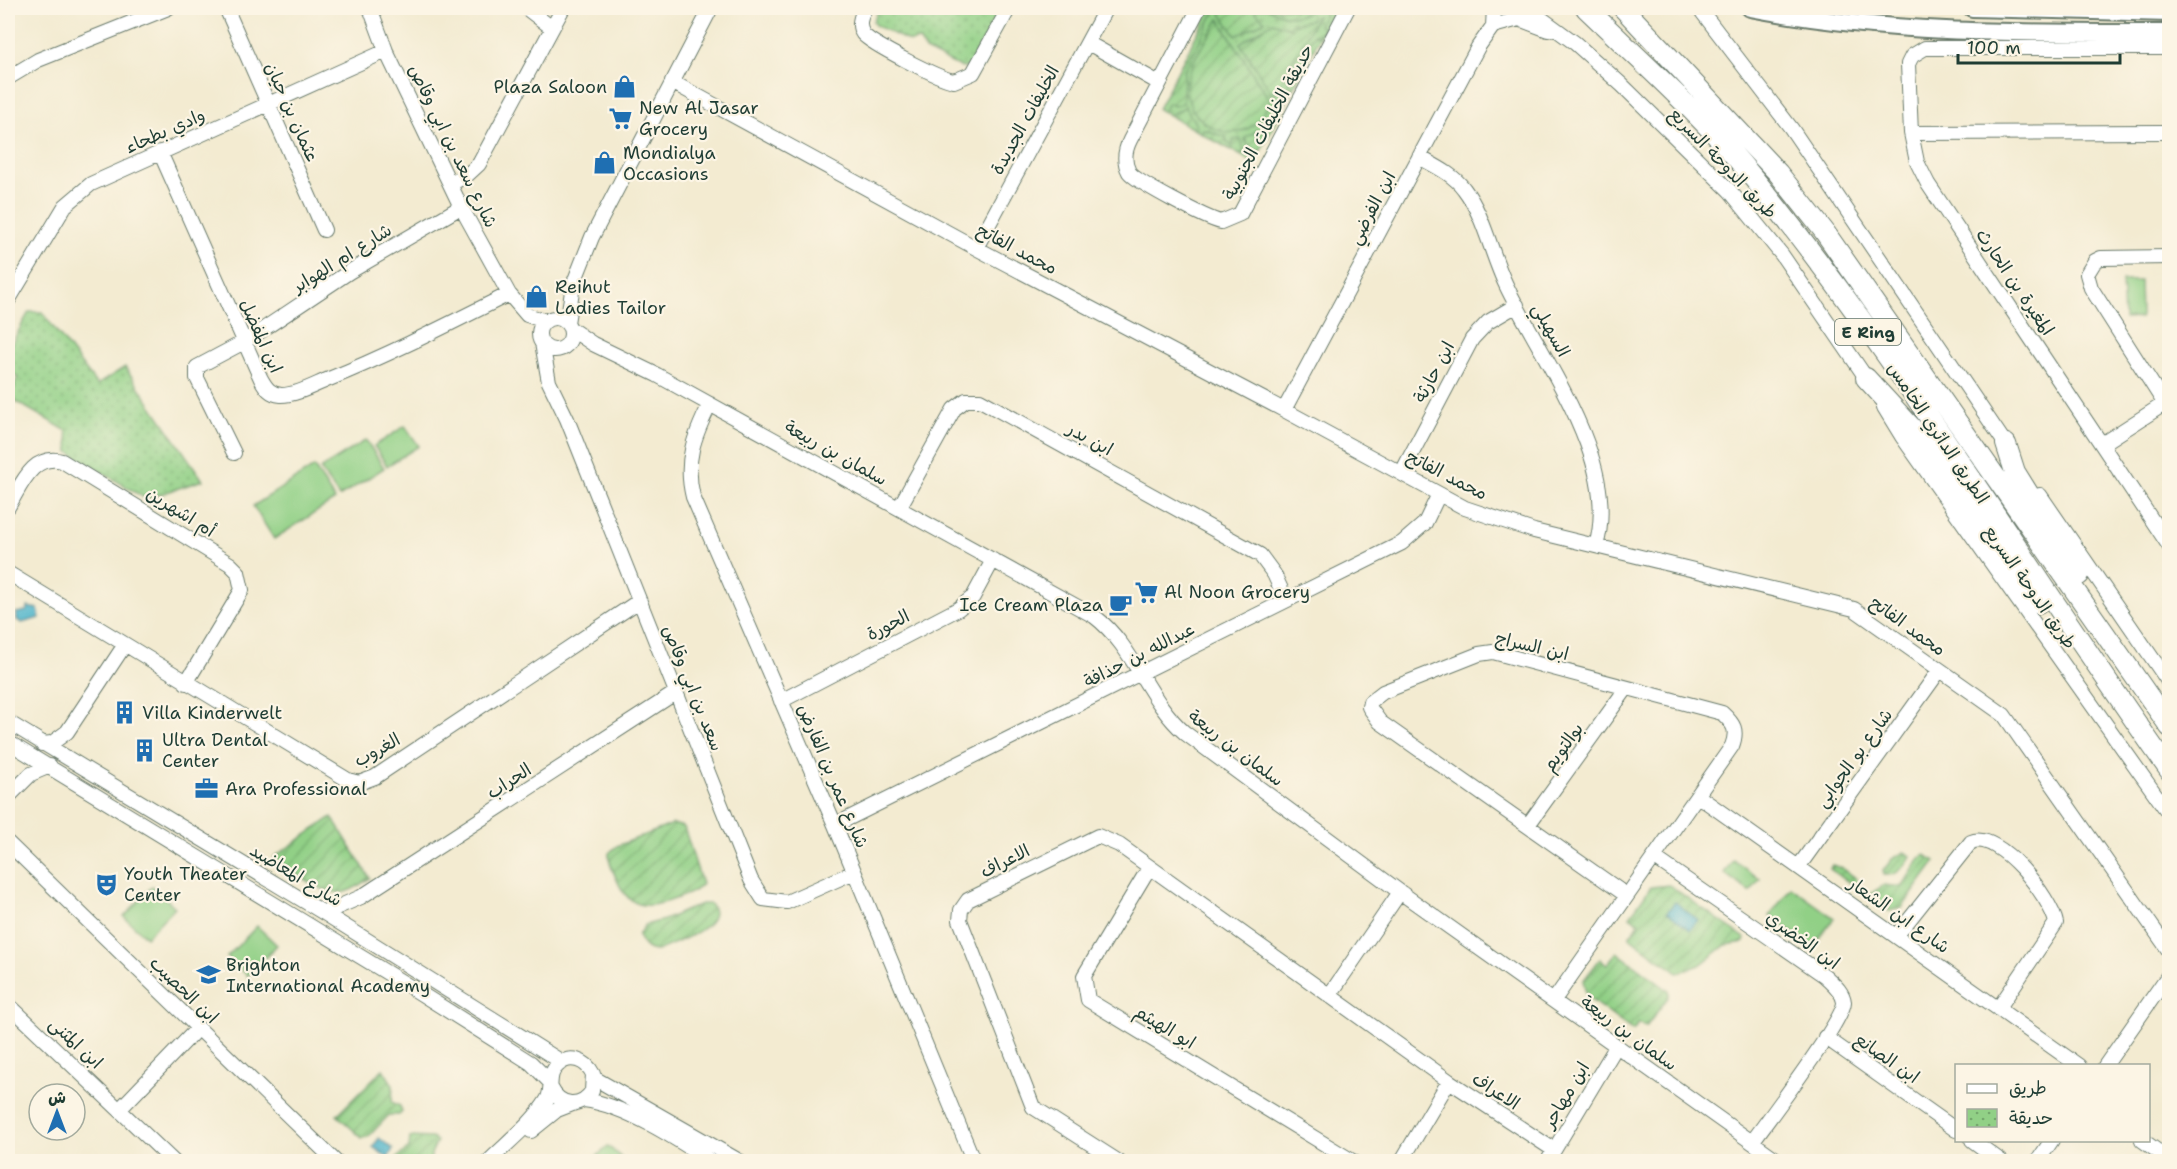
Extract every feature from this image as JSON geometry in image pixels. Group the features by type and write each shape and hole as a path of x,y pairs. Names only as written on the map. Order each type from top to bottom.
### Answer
{"highway":[{"name":"الطريق الدائري الخامس","path":"1586,8 1712,132 1754,179 1808,247 1901,378 2169,771"},
{"name":"الطريق الدائري الخامس","path":"1623,8 1778,173 1818,222 2169,727"},
{"path":"1866,378 1912,428 2083,665 2111,689"},
{"path":"2006,444 2015,472 2120,640 2133,675"}],"main road":[{"path":"1750,8 1874,25 1933,30 2021,33 2169,33"},
{"path":"1972,8 2169,13"}],"street":[{"path":"8,78 38,60 168,8"},
{"name":"عثمان بن حيان","path":"226,8 324,230"},
{"name":"شارع سعد بن ابي وقاص","path":"370,8 386,51 461,207 516,311 542,342 549,382 557,398"},
{"path":"526,8 552,28"},
{"path":"450,184 466,176 479,164 563,8"},
{"path":"563,347 549,349 542,342 540,329 573,285 594,231 711,8"},
{"path":"865,8 860,20 860,28 870,40 954,81 973,73 1009,8"},
{"name":"الخليفات الجديدة","path":"976,248 1106,8"},
{"name":"حديقة الخليفات الجنوبية","path":"1199,8 1126,148 1126,165 1136,179 1214,220 1228,221 1240,214 1348,8"},
{"path":"1494,8 1493,26 1520,19 1533,22 1575,43"},
{"name":"طريق الدوحة السريع","path":"1527,8 1575,43 1630,93 1746,209 1782,255 1866,378 1903,438 2169,814"},
{"path":"1699,8 1791,128 2169,684"},
{"name":"ابن الفرضي","path":"1284,410 1478,47 1493,26"},
{"path":"1088,43 1159,84"},
{"name":"المغيرة بن الحارث","path":"2169,48 1925,48 1918,51 1908,64 1911,133 1917,162 1928,184 2169,547"},
{"name":"وادي بطحاء","path":"8,301 12,285 72,198 91,184 386,51"},
{"name":"محمد الفاتح","path":"672,82 976,248 1402,472 1439,494 1485,514 1534,531 1854,609 2004,715 2169,952"},
{"path":"1911,133 2169,132"},
{"name":"ابن المفضل","path":"160,152 266,389 274,394 284,395 401,348 509,295"},
{"name":"السهيلي","path":"1419,157 1454,178 1470,197 1499,269 1570,405 1598,480 1603,513 1596,546"},
{"name":"شارع ام الهوابر","path":"234,453 195,372 200,365 244,342 349,272 461,207"},
{"path":"2102,444 2167,408 2091,288 2087,274 2095,261 2102,258 2169,257"},
{"path":"557,398 554,371 563,347 571,338 569,326 573,285"},
{"name":"شارع سعد بن ابي وقاص","path":"509,295 527,315 547,320"},
{"name":"ابن حارثة","path":"1402,472 1472,339 1488,322 1517,305"},
{"path":"547,320 559,318 569,326"},
{"name":"سلمان بن ربيعة","path":"569,326 605,350 710,404 1104,624 1115,634 1166,716 1185,733 1400,892 1780,1161"},
{"name":"سلمان بن ربيعة","path":"563,347 605,350"},
{"name":"سعد بن ابي وقاص","path":"557,398 751,880 763,899 777,902 793,900 854,872"},
{"name":"ابن بدر","path":"899,508 954,409 966,400 980,400 1260,555 1270,566 1286,600"},
{"name":"شارع عمر بن الفارض","path":"710,404 690,450 689,482 975,1161"},
{"name":"أم اشهرين","path":"8,507 35,465 54,459 62,461 230,564 238,572 242,590 186,683"},
{"name":"عبدالله بن حذافة","path":"835,825 1142,675 1402,543 1425,523 1439,494"},
{"name":"الحورة","path":"781,701 958,609 973,597 993,560"},
{"name":"الغروب","path":"8,573 124,646 348,780 366,781 639,601"},
{"path":"42,744 52,743 67,732 124,646"},
{"name":"ابن السراج","path":"1554,1000 1732,746 1736,735 1734,726 1722,713 1493,652 1479,654 1383,692 1370,702 1369,707 1380,722 1626,895"},
{"name":"شارع بو الجوابي","path":"1799,866 1939,671"},
{"name":"بوالتويم","path":"1528,825 1626,689"},
{"name":"الحراب","path":"324,913 361,897 675,693"},
{"name":"شارع المعاضيد","path":"8,723 324,913 562,1062"},
{"path":"67,732 67,753 71,760"},
{"name":"شارع المعاضيد","path":"8,742 412,987 531,1063 551,1085"},
{"path":"21,750 24,779"},
{"path":"8,796 24,779 50,766"},
{"name":"شارع ابن الشعار","path":"1698,796 2078,1064"},
{"name":"الاعراف","path":"1119,1161 1033,1107 961,926 960,914 968,900 1098,836 1110,839 1449,1081 1550,1156"},
{"path":"1897,935 1971,842 1977,839 1989,841 2018,862 2052,911 2056,923 1998,1009"},
{"name":"ابن الحصيب","path":"8,843 336,1161"},
{"name":"ابن الخضري","path":"1655,858 1837,987 1843,996 1843,1007 1825,1037 1752,1142"},
{"name":"ابو الهيثم","path":"1149,868 1084,976 1088,1000 1354,1161"},
{"path":"1329,996 1400,892"},
{"path":"355,932 350,916 354,904 361,897"},
{"path":"2105,1064 2169,973"},
{"name":"ابن المثنى","path":"8,1004 174,1161"},
{"path":"120,1108 198,1028"},
{"name":"ابن الصانع","path":"1825,1037 1955,1129"},
{"name":"ابن مهاجر","path":"1550,1156 1616,1047"},
{"path":"488,1161 539,1110 551,1085 554,1069 562,1062 571,1059 584,1063 594,1078 741,1161"},
{"path":"498,1161 544,1119 557,1110 579,1102 592,1091 594,1078"},
{"name":"الاعراف","path":"1401,1161 1449,1081"},
{"path":"551,1085 560,1100 602,1102 712,1161"},
{"path":"1975,1142 2002,1161"},
{"path":"2037,1161 2051,1142"},
{"path":"2145,1142 2169,1160"}],"green space":[{"path":"879,8 1001,8 969,67 962,68 925,50 919,40 910,42 875,25 873,21"},
{"path":"1211,8 1335,8 1254,163 1158,109"},
{"path":"1224,8 1252,8 1265,21 1236,36 1221,14"},
{"path":"1268,8 1315,8 1304,14 1292,16 1280,14"},
{"path":"1328,8 1335,8 1260,152 1248,146 1245,138 1258,130 1261,133 1268,127 1265,124 1283,92 1288,94 1292,86 1288,83 1299,63 1303,65 1308,57 1304,54 1314,34 1318,36 1323,28 1319,25"},
{"path":"1210,9 1215,11 1184,71 1183,103 1175,106 1168,103 1163,112 1158,109"},
{"path":"1317,16 1274,97 1240,43 1273,22 1290,28 1291,24 1307,21"},
{"path":"1219,19 1270,101 1255,124 1236,132 1224,132 1204,122 1195,114 1187,93 1187,81 1192,65"},
{"path":"1185,107 1197,126 1195,130 1169,115"},
{"path":"1203,129 1226,137 1227,142 1232,146 1234,140 1241,139 1244,150 1241,155 1200,133"},
{"path":"2122,281 2140,281 2141,318 2124,319"},
{"path":"29,312 42,312 97,385 125,367 203,480 146,499 69,452 67,431 8,397 18,377 8,371 8,350"},
{"path":"405,426 419,446 387,466 374,446"},
{"path":"366,440 384,468 339,497 320,469"},
{"path":"314,467 335,500 274,539 253,506"},
{"path":"332,817 370,878 345,892 317,887 274,857"},
{"path":"673,824 684,827 702,884 691,893 668,902 642,905 634,902 622,890 611,866 609,853 617,846"},
{"path":"1904,852 1911,856 1903,867 1896,873 1884,875 1883,871 1892,859"},
{"path":"1925,855 1936,861 1902,908 1889,911 1869,895 1884,885 1902,887 1919,860"},
{"path":"1733,860 1760,879 1750,892 1724,873"},
{"path":"1832,865 1842,868 1857,879 1856,885 1854,886 1830,869"},
{"path":"1669,885 1745,938 1744,942 1726,945 1700,965 1678,973 1629,937 1639,923 1630,916 1651,887"},
{"path":"152,886 175,907 146,937 124,917"},
{"path":"1791,887 1834,918 1813,947 1770,916"},
{"path":"701,904 710,904 714,912 706,926 696,933 657,951 647,948 641,941 638,935 645,925 664,920"},
{"path":"257,926 277,945 248,976 227,957"},
{"path":"1617,952 1669,991 1669,996 1646,1027 1639,1023 1633,1031 1587,997 1583,981 1600,959 1607,964"},
{"path":"383,1069 393,1085 392,1102 400,1106 402,1112 399,1115 389,1115 368,1137 362,1138 337,1115"},
{"path":"410,1137 432,1138 437,1141 431,1154 431,1161 393,1161 409,1148"},
{"path":"608,1146 625,1161 592,1161"}],"water":[{"path":"28,607 38,609 40,618 22,623 17,620 16,613 26,611"},
{"path":"1675,902 1698,920 1690,930 1667,912"},
{"path":"379,1138 393,1149 388,1158 373,1147"}],"place":[{"name":"Plaza Saloon","path":"625,87"},
{"name":"New Al Jasar Grocery","path":"621,118"},
{"name":"Mondialya Occasions","path":"605,163"},
{"name":"Reihut Ladies Tailor","path":"537,297"},
{"name":"Al Noon Grocery","path":"1146,592"},
{"name":"Ice Cream Plaza","path":"1121,605"},
{"name":"Villa Kinderwelt","path":"124,713"},
{"name":"Ultra Dental Center","path":"144,750"},
{"name":"Ara Professional","path":"207,789"},
{"name":"Youth Theater Center","path":"106,884"},
{"name":"Brighton International Academy","path":"208,975"}]}
